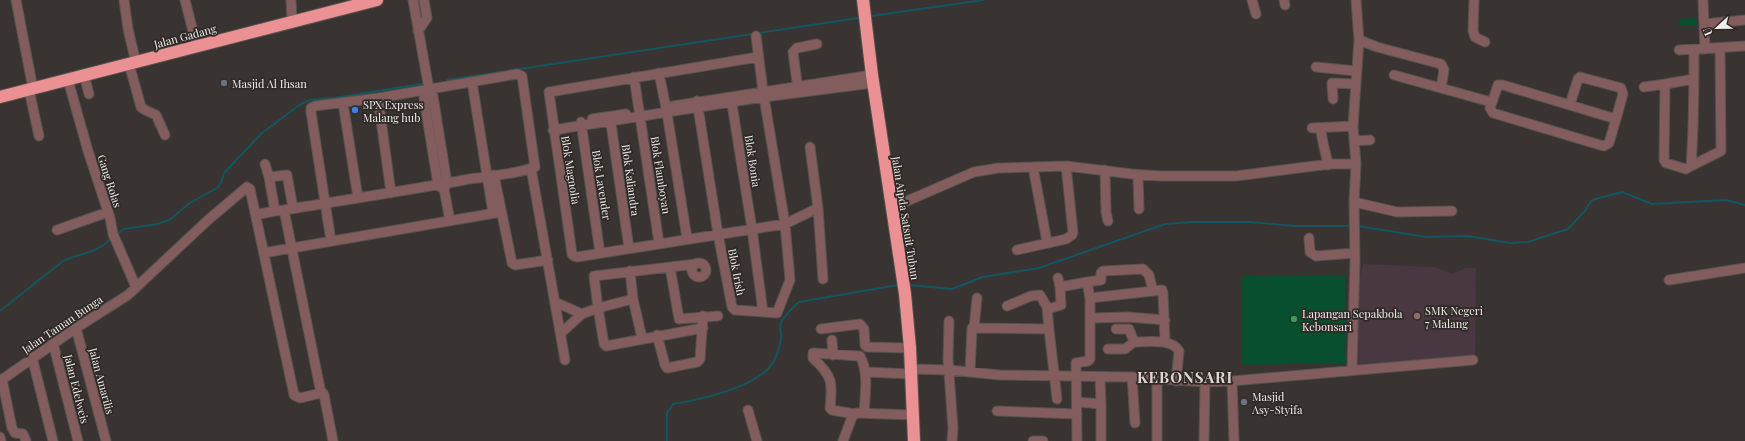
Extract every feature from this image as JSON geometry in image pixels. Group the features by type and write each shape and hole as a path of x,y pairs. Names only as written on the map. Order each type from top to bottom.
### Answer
{"highway":[{"name":"Jalan Gadang","path":"0,98 377,0"},
{"name":"Jalan Aipda Satsuit Tubun","path":"862,0 872,79 905,294 910,348 914,441"}],"street":[{"path":"16,0 39,136"},
{"path":"124,0 141,107 156,115 165,135"},
{"path":"185,0 197,47"},
{"path":"292,0 292,21"},
{"path":"413,0 429,89 424,98 434,133 450,221"},
{"path":"418,32 427,18 424,0"},
{"path":"1252,0 1256,14"},
{"path":"1352,370 1355,253 1354,202 1356,164 1353,126 1359,44 1356,0"},
{"path":"1474,0 1473,31 1475,37 1485,42"},
{"path":"1704,0 1705,49"},
{"path":"1704,24 1745,20"},
{"path":"756,36 758,57 785,224 790,280 778,312 776,314 763,312"},
{"path":"798,89 793,52 797,48 817,44"},
{"path":"1359,44 1377,47 1441,64 1444,70 1441,88"},
{"path":"1679,50 1745,46"},
{"path":"1665,84 1664,160 1666,163 1686,168 1721,151 1720,48"},
{"path":"1691,166 1694,50"},
{"path":"634,77 758,57"},
{"path":"1316,67 1356,71"},
{"path":"659,73 667,110 687,238"},
{"path":"260,214 325,203 443,186 535,167 536,164 522,76 517,74 378,98 315,106 311,108 311,112 325,203 331,241"},
{"path":"84,75 89,94"},
{"path":"1394,75 1491,102"},
{"name":"Blok Magnolia","path":"600,253 577,257 572,254 548,94 551,91 634,77"},
{"name":"Blok Flamboyan","path":"634,77 659,243"},
{"path":"1570,104 1580,77 1621,88 1623,94 1616,119 1609,143 1604,146 1493,113 1490,108 1496,87 1500,84 1616,119"},
{"path":"553,127 639,115 764,94 872,79"},
{"path":"1644,87 1694,79"},
{"name":"Gang Rolas","path":"68,80 114,236 136,287"},
{"path":"472,82 497,213 512,263 515,265 548,260"},
{"path":"1333,99 1332,83 1355,84"},
{"path":"378,98 391,193"},
{"name":"Blok Bonia","path":"731,99 752,229 763,312"},
{"path":"343,103 358,198"},
{"path":"698,105 718,234"},
{"name":"Blok Kaliandra","path":"610,119 629,248"},
{"name":"Blok Lavender","path":"581,123 600,253"},
{"path":"1328,165 1326,152 1317,128 1353,126"},
{"path":"1354,142 1370,140"},
{"path":"810,147 818,208 823,279"},
{"path":"265,164 269,177 284,210 321,392 324,395 333,441"},
{"path":"891,208 974,172 1010,167 1066,166 1138,175 1236,176 1328,165 1356,164"},
{"path":"1017,250 1047,242 1066,239 1072,235 1073,232 1066,166"},
{"path":"1033,167 1047,242"},
{"path":"531,168 565,360"},
{"path":"1105,170 1106,212 1108,221"},
{"path":"269,177 287,175 284,210"},
{"path":"1138,175 1139,209"},
{"name":"Jalan Taman Bunga","path":"1,380 32,357 128,295 208,220 247,186 250,189 294,395 300,398 321,392"},
{"path":"1354,202 1397,212 1452,210"},
{"path":"600,253 687,238 785,224 818,208"},
{"path":"56,230 108,212"},
{"path":"269,252 497,213"},
{"name":"Blok Irish","path":"718,234 732,307 735,310 763,312"},
{"path":"1309,238 1310,252 1316,256 1355,253"},
{"path":"692,273 693,267 696,264"},
{"path":"681,265 696,277 700,277 705,273 705,267 701,264 696,264 681,265 594,276 604,344 606,346 657,335 703,328"},
{"path":"670,267 681,331"},
{"path":"1669,280 1745,268"},
{"path":"1048,309 1061,305 1059,283 1101,280 1101,273 1103,271 1143,269 1149,274 1153,291"},
{"path":"630,271 642,338"},
{"path":"1077,441 1076,362 1090,360 1090,298 1087,282"},
{"path":"1090,298 1163,291 1165,320 1164,342"},
{"path":"1007,306 1037,294 1042,297 1048,309 1057,399"},
{"path":"970,372 971,331 974,328 977,298"},
{"path":"561,333 582,314 598,308 634,299"},
{"path":"555,302 582,314"},
{"path":"657,335 665,365 669,368 699,360 703,316"},
{"path":"679,319 718,316"},
{"path":"1090,318 1165,320"},
{"path":"949,321 949,370 953,428 952,441"},
{"path":"821,329 860,324 864,329 864,345 867,347 910,348"},
{"name":"Jalan Amarilis","path":"76,328 106,441"},
{"path":"974,328 1049,329"},
{"path":"1116,329 1129,329 1132,333 1134,342"},
{"path":"832,340 833,355"},
{"path":"1108,349 1125,349 1134,342 1164,342 1174,346 1179,351 1176,381"},
{"name":"Jalan Edelweis","path":"53,343 78,441"},
{"path":"864,413 865,372 863,361 860,356 813,354 813,358 825,370 831,379 830,408 832,410 854,414 913,415"},
{"path":"32,357 53,441"},
{"path":"865,372 949,370 1000,375 1054,375 1205,382 1232,381 1473,360"},
{"path":"1100,377 1101,441"},
{"path":"1132,378 1135,423"},
{"path":"1157,379 1157,441"},
{"path":"1,380 12,428 15,433 25,436 26,441"},
{"path":"1232,381 1234,441"},
{"path":"1204,441 1205,382"},
{"path":"1077,402 1100,404"},
{"path":"748,410 757,441"},
{"path":"997,411 1077,414"},
{"path":"843,441 854,414"},
{"path":"0,437 1,441"},
{"path":"1033,441 1043,441"}],"shaded area":[{"name":"SMK Negeri 7 Malang","path":"1363,264 1435,267 1452,274 1466,268 1476,268 1475,356 1357,367 1360,276"}],"green space":[{"path":"1696,18 1697,26 1679,26 1679,19"},
{"name":"Lapangan Sepakbola Kebonsari","path":"1345,275 1346,363 1242,365 1242,276"}],"waterway":[{"path":"871,16 984,0"},
{"path":"447,80 858,18"},
{"path":"116,235 124,229 158,224 169,220 190,203 217,188 221,183 224,173 262,133 301,104 310,100 334,98 421,84"},
{"path":"1358,226 1426,237 1468,236 1510,243 1528,242 1568,229 1584,212 1592,200 1622,192 1652,204 1726,200 1745,205"},
{"path":"909,285 952,289 983,277 1039,268 1165,224 1192,222 1250,222 1295,226 1352,226"},
{"path":"0,311 63,261 95,250 111,238"},
{"path":"667,441 667,413 673,404 699,399 730,390 758,377 768,369 775,359 780,346 780,326 782,320 786,314 799,302 898,285"}],"place":[{"name":"Masjid Al Ihsan","path":"224,83"},
{"name":"SPX Express Malang hub","path":"355,110"},
{"name":"SMK Negeri 7 Malang","path":"1417,316"},
{"name":"Lapangan Sepakbola Kebonsari","path":"1294,319"},
{"name":"Masjid Asy-Styifa","path":"1244,402"}],"district":[{"name":"KEBONSARI","path":"1185,377"}]}
